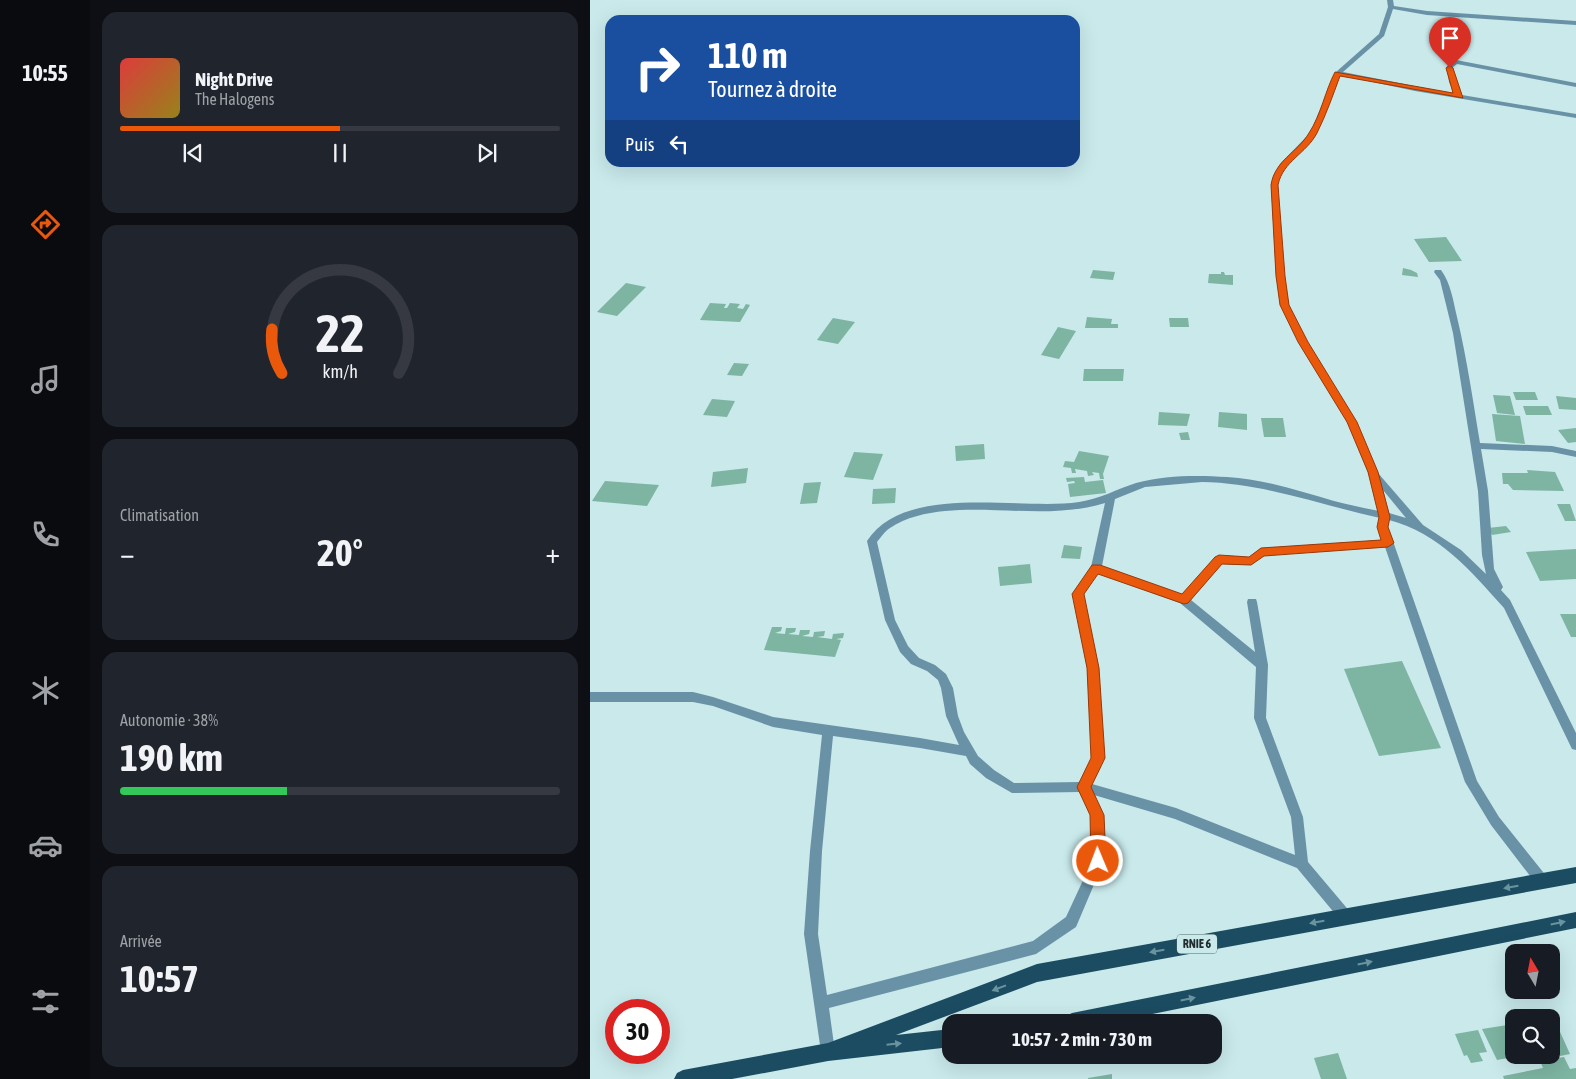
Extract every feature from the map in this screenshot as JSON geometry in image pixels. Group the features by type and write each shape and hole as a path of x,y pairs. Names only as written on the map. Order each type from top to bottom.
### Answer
{"main road":[{"name":"RNIE 6","path":"828,1052 1037,973 1576,875"},
{"path":"1112,1014 1576,920"},
{"name":"RNIE 6","path":"684,1079 828,1052 942,1039"}],"street":[{"path":"1542,881 1517,847 1498,827 1480,801 1471,782 1382,527 1385,517 1373,472 1352,422 1284,305 1280,276 1274,185 1282,165 1313,134 1338,73 1382,35 1391,3 1427,13 1576,23"},
{"path":"1460,96 1450,75 1450,66 1456,62 1576,85"},
{"path":"1338,73 1576,116"},
{"path":"1438,272 1447,290 1457,333 1483,491 1486,555 1490,569 1576,745"},
{"path":"1475,446 1552,449 1576,454"},
{"path":"1373,472 1419,527 1461,555 1480,571 1507,605"},
{"path":"1346,917 1302,864 1176,814 1084,787 1012,788 990,774 974,760 969,752 952,716 947,688 942,677 931,668 915,661 904,648 890,620 872,541 878,530 897,518 931,509 966,506 1077,506 1111,497 1132,487 1150,483 1212,480 1251,482 1419,527"},
{"path":"1084,787 1098,758 1093,668 1078,594 1096,568 1111,497"},
{"path":"1184,600 1219,560 1251,561 1261,552 1388,543"},
{"path":"1096,568 1184,600 1262,665"},
{"path":"1252,602 1262,665 1260,718 1297,817 1302,864"},
{"path":"590,697 694,697 724,704 744,714 771,721 828,731 927,742 969,752"},
{"path":"828,731 816,851 811,934 828,1052"},
{"path":"821,1003 1036,946 1071,922 1098,861 1097,815 1084,787"}],"building":[{"path":"1441,48 1453,49 1455,58 1442,57"},
{"path":"1446,237 1462,261 1429,262 1414,239"},
{"path":"1403,268 1417,273 1418,277 1402,275"},
{"path":"1093,270 1115,272 1113,280 1090,278"},
{"path":"1221,272 1224,272 1225,275 1233,275 1233,285 1208,283 1209,274 1221,274"},
{"path":"626,283 646,287 617,316 597,312"},
{"path":"710,303 726,304 724,308 727,308 730,303 740,304 737,308 743,309 746,304 750,305 740,322 700,320"},
{"path":"1087,317 1112,319 1111,324 1118,324 1118,328 1085,328"},
{"path":"833,318 855,322 838,344 817,340"},
{"path":"1169,318 1188,318 1189,327 1170,327"},
{"path":"1058,327 1076,331 1059,359 1041,355"},
{"path":"734,363 749,364 742,376 727,375"},
{"path":"1084,369 1124,369 1123,381 1083,381"},
{"path":"1513,392 1535,392 1538,400 1516,400"},
{"path":"1493,395 1510,396 1515,415 1497,413"},
{"path":"1556,396 1576,398 1576,410 1559,409"},
{"path":"712,399 735,401 727,417 703,415"},
{"path":"1523,406 1548,406 1552,415 1526,415"},
{"path":"1159,412 1190,414 1187,426 1158,425"},
{"path":"1219,412 1247,414 1247,430 1218,427"},
{"path":"1492,414 1520,416 1525,444 1496,441"},
{"path":"1261,418 1283,418 1286,437 1264,437"},
{"path":"1576,428 1576,442 1568,443 1558,430"},
{"path":"1188,432 1190,440 1181,440 1179,433"},
{"path":"984,444 985,459 956,461 955,446"},
{"path":"1079,451 1109,456 1103,474 1104,479 1100,479 1099,473 1092,472 1094,475 1088,476 1087,471 1075,469 1076,473 1072,473 1071,468 1063,467 1065,461 1074,462"},
{"path":"854,452 883,454 873,480 844,477"},
{"path":"748,468 746,483 711,487 713,472"},
{"path":"1527,470 1555,472 1564,491 1513,490 1508,484 1503,484 1502,473 1528,473"},
{"path":"1084,477 1085,482 1103,480 1106,493 1070,497 1068,484 1075,483 1074,481 1067,482 1066,478"},
{"path":"605,481 659,485 647,506 592,501"},
{"path":"821,482 817,503 800,504 804,483"},
{"path":"896,488 895,503 872,504 873,489"},
{"path":"1557,504 1570,504 1576,521 1565,521"},
{"path":"1506,526 1511,532 1492,535 1488,528"},
{"path":"1064,545 1082,547 1080,559 1061,558"},
{"path":"1576,549 1576,579 1540,581 1526,552"},
{"path":"1030,564 1032,583 1000,586 998,567"},
{"path":"1560,614 1576,614 1576,637 1571,637"},
{"path":"772,627 782,627 781,631 775,633 785,634 786,628 796,628 795,632 788,634 799,635 800,630 810,630 809,634 802,636 813,637 814,632 825,631 824,636 817,637 832,639 833,634 844,633 843,638 836,639 841,640 835,657 764,650"},
{"path":"1402,661 1441,748 1379,756 1344,669"},
{"path":"1505,1025 1505,1059 1497,1060 1482,1029"},
{"path":"1478,1030 1487,1052 1479,1053 1483,1061 1471,1063 1467,1055 1464,1056 1455,1034"},
{"path":"1560,1032 1570,1054 1560,1056"},
{"path":"1338,1053 1347,1079 1321,1079 1314,1058"},
{"path":"1564,1057 1570,1069 1576,1068 1576,1079 1504,1079 1503,1076 1543,1068 1541,1064 1560,1064 1560,1058"},
{"path":"1112,1074 1112,1079 1088,1079 1088,1078"}],"route":[{"path":"1098,861 1097,815 1084,787 1098,758 1093,668 1078,594 1096,568 1184,600 1219,560 1251,561 1261,552 1388,543 1382,527 1385,517 1373,472 1352,422 1303,342 1284,305 1280,276 1274,185 1282,165 1313,134 1338,73 1460,96 1450,75 1450,68"}]}
